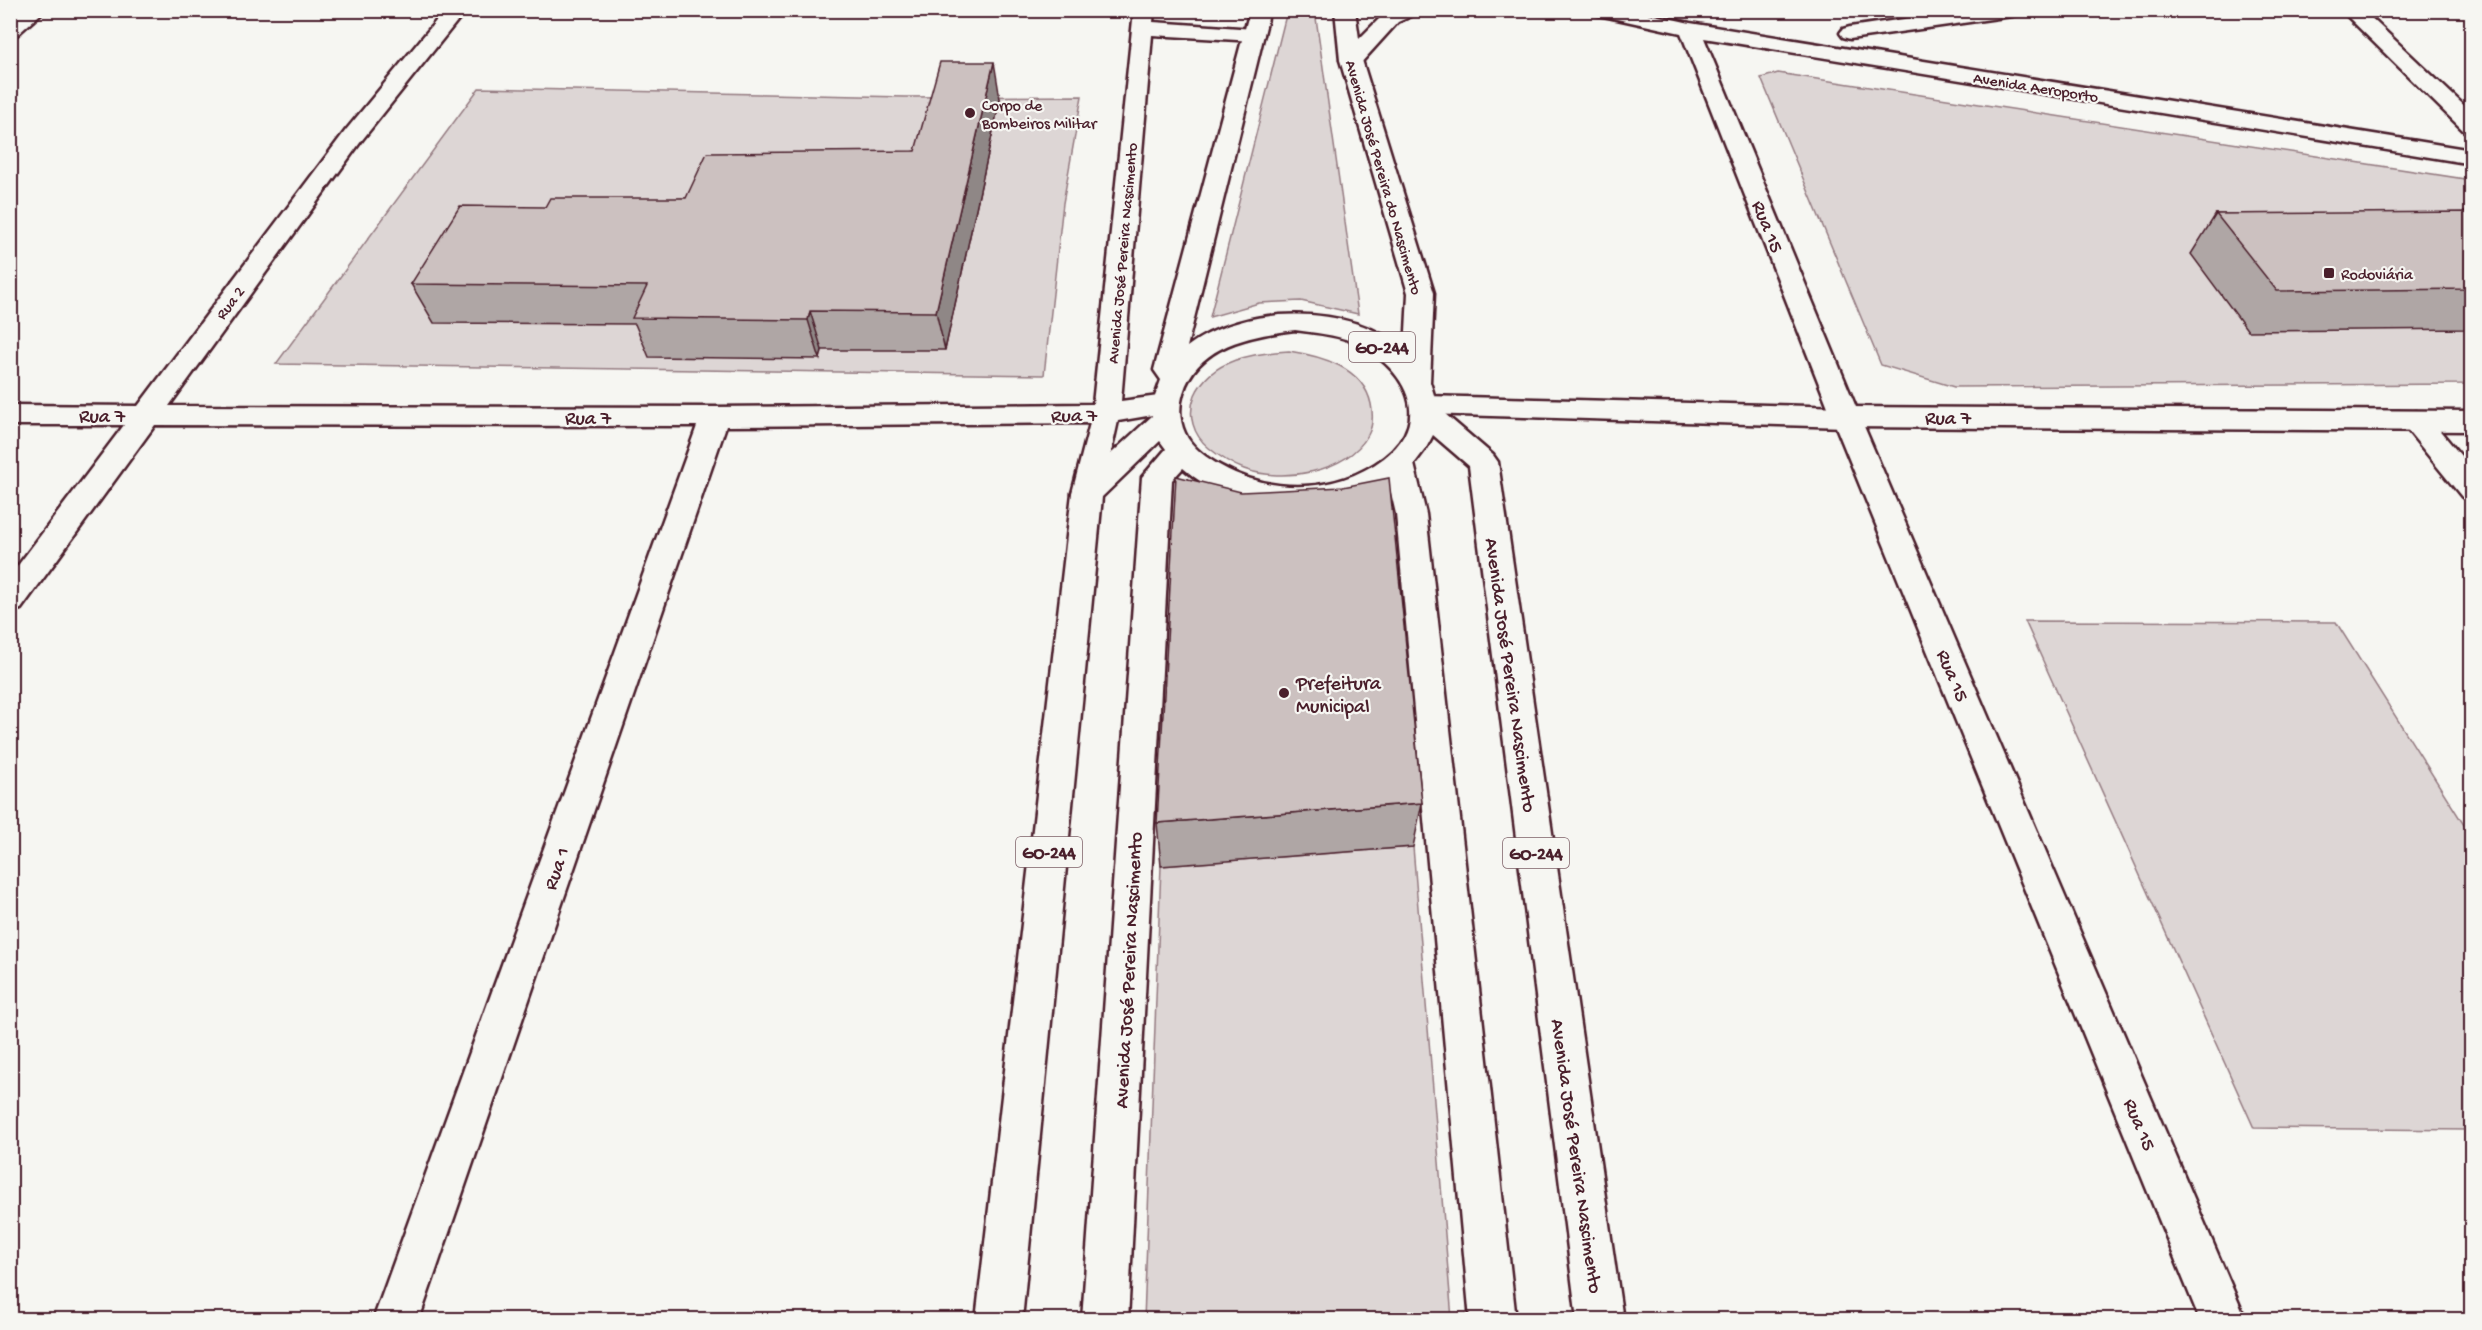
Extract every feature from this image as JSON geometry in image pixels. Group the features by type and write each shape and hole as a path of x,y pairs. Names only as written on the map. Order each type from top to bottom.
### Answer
{"street":[{"path":"10,31 35,10"},
{"name":"Rua 2","path":"10,600 354,135 456,10"},
{"name":"GO-244","path":"1174,377 1168,370 1260,10"},
{"name":"Avenida José Pereira do Nascimento","path":"1166,411 1172,434 1181,451 1208,473 1244,489 1286,497 1329,495 1368,483 1399,464 1419,440 1422,399 1421,293 1351,60 1345,10"},
{"path":"1351,60 1391,18 1409,10"},
{"name":"Avenida Aeroporto","path":"1600,10 1690,29 2472,157"},
{"path":"1864,58 1846,26 2012,10"},
{"path":"2351,10 2472,126"},
{"path":"1143,19 1254,35"},
{"name":"Avenida José Pereira Nascimento","path":"999,1320 1087,493 1106,413 1143,19"},
{"name":"Rua 15","path":"1690,29 1846,417 2223,1320"},
{"name":"GO-244","path":"1166,411 1174,377 1194,354 1222,336 1257,326 1295,322 1334,327 1368,338 1397,357 1422,399"},
{"name":"Rua 7","path":"1422,399 1846,417 2472,421"},
{"name":"Avenida José Pereira Nascimento","path":"1422,399 1483,462 1600,1320"},
{"path":"1087,493 1166,411"},
{"name":"Rua 7","path":"10,415 715,417 1166,411"},
{"name":"Rua 1","path":"396,1320 715,417"},
{"path":"2416,421 2472,490"},
{"name":"Avenida José Pereira Nascimento","path":"1106,1320 1157,477 1181,451"},
{"path":"1399,464 1411,514 1493,1320"}],"shaded area":[{"path":"1287,11 1315,11 1358,314 1301,301 1259,303 1210,317"},
{"path":"1778,73 2471,180 2471,384 1954,387 1881,365 1761,78"},
{"path":"479,88 905,97 1082,96 1063,203 1044,375 276,364"},
{"path":"1289,351 1327,360 1350,372 1359,381 1371,404 1372,420 1368,435 1358,448 1345,458 1312,472 1276,475 1259,473 1230,463 1203,443 1195,431 1192,410 1195,395 1212,373 1235,360 1248,356"},
{"path":"2025,621 2336,622 2471,836 2471,1130 2254,1128"},
{"path":"1413,847 1452,1319 1144,1320 1161,866"}],"building":[{"path":"940,62 994,62 936,312 810,311 808,320 632,318 647,286 411,284 460,206 545,207 550,198 686,198 707,153 915,151"},
{"path":"2466,212 2472,218 2472,289 2277,291 2216,214"},
{"name":"Prefeitura Municipal","path":"1176,476 1241,492 1343,487 1389,478 1422,803 1157,823"}],"place":[{"name":"Corpo de Bombeiros Militar","path":"970,113"},
{"name":"Rodoviária","path":"2329,273"},
{"name":"Prefeitura Municipal","path":"1284,693"}]}
